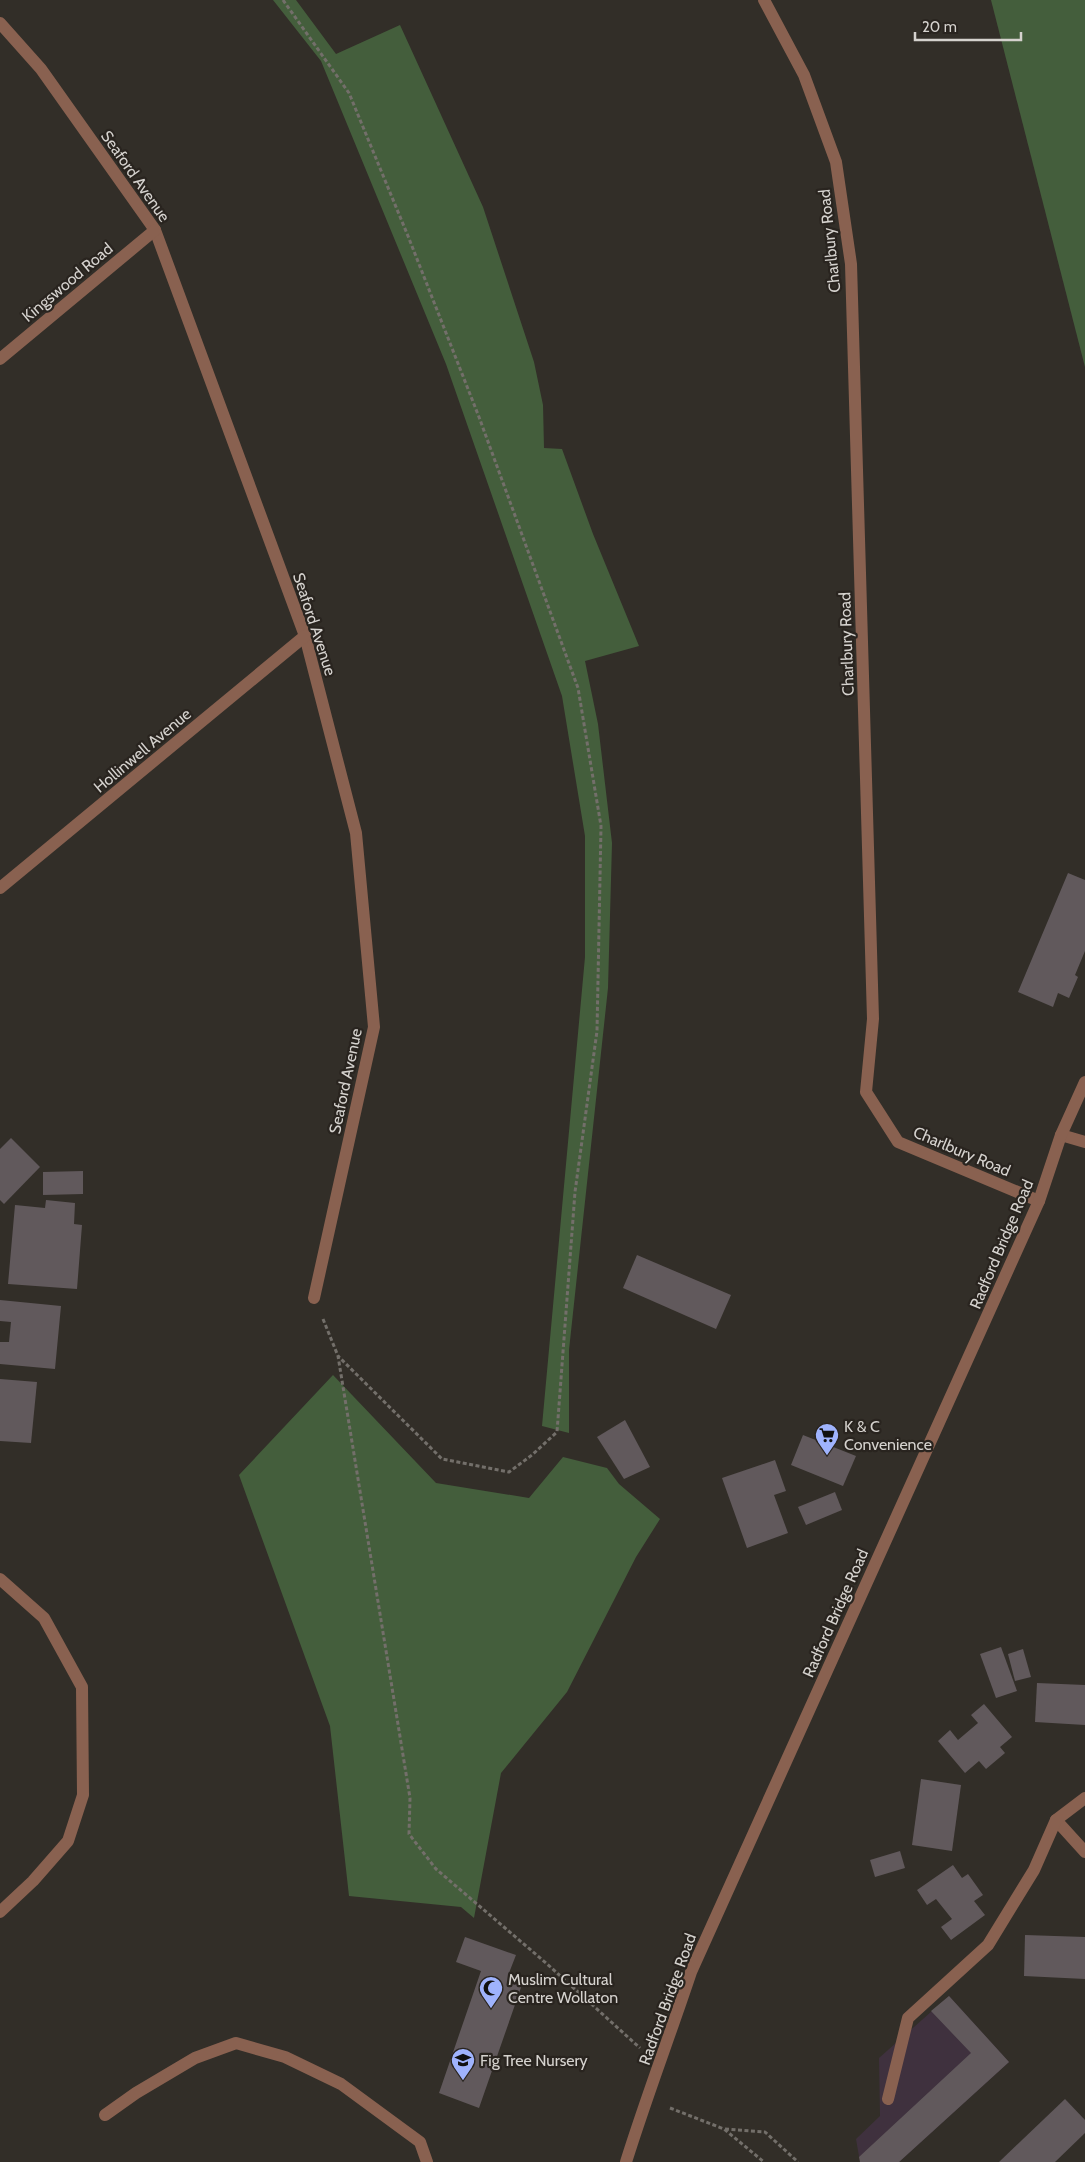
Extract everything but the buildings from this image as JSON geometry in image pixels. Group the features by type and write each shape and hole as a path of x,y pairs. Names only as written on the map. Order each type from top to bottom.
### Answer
{"street":[{"name":"Charlbury Road","path":"764,0 804,75 836,162 851,264 873,1019 866,1092 898,1142 1039,1201"},
{"name":"Seaford Avenue","path":"0,23 41,69 155,230 305,636 356,833 374,1027 314,1298"},
{"name":"Kingswood Road","path":"0,359 155,230"},
{"name":"Hollinwell Avenue","path":"0,888 305,636"},
{"name":"Radford Bridge Road","path":"626,2162 646,2098 660,2066 691,1972 1039,1201 1061,1135 1085,1082"},
{"path":"1061,1135 1085,1142"},
{"path":"0,1579 44,1618 82,1687 83,1795 68,1841 33,1881 0,1912"},
{"path":"888,2099 908,2018 988,1945 1034,1870 1056,1820 1085,1798"},
{"path":"1056,1820 1085,1852"},
{"path":"105,2116 136,2093 195,2058 236,2043 285,2057 342,2084 420,2142 427,2162"}],"path":[{"path":"283,0 349,93 408,236 475,408 578,688 601,826 597,1031 575,1192 557,1432 532,1455 508,1472 442,1459 338,1356"},
{"path":"314,1298 338,1356 410,1798 409,1834 436,1869 546,1963 660,2066"},
{"path":"646,2098 724,2129 765,2132 798,2162"},
{"path":"724,2129 764,2162"}],"shaded area":[{"path":"949,1996 1009,2062 899,2162 860,2162 856,2139 880,2116 879,2058"}],"green space":[{"path":"273,0 296,0 336,54 400,25 483,207 534,362 543,405 544,448 562,449 593,534 639,646 585,661 598,724 612,843 608,988 569,1350 569,1433 542,1426 585,957 585,836 562,696 446,364 321,61"},
{"path":"991,0 1085,0 1085,367"},
{"path":"333,1375 436,1483 529,1498 563,1457 607,1468 619,1484 660,1519 636,1557 567,1692 501,1773 474,1918 461,1907 349,1896 330,1726 239,1475"}],"place":[{"name":"K & C Convenience","path":"827,1456"},
{"name":"Muslim Cultural Centre Wollaton","path":"491,2009"},
{"name":"Fig Tree Nursery","path":"463,2081"}]}
